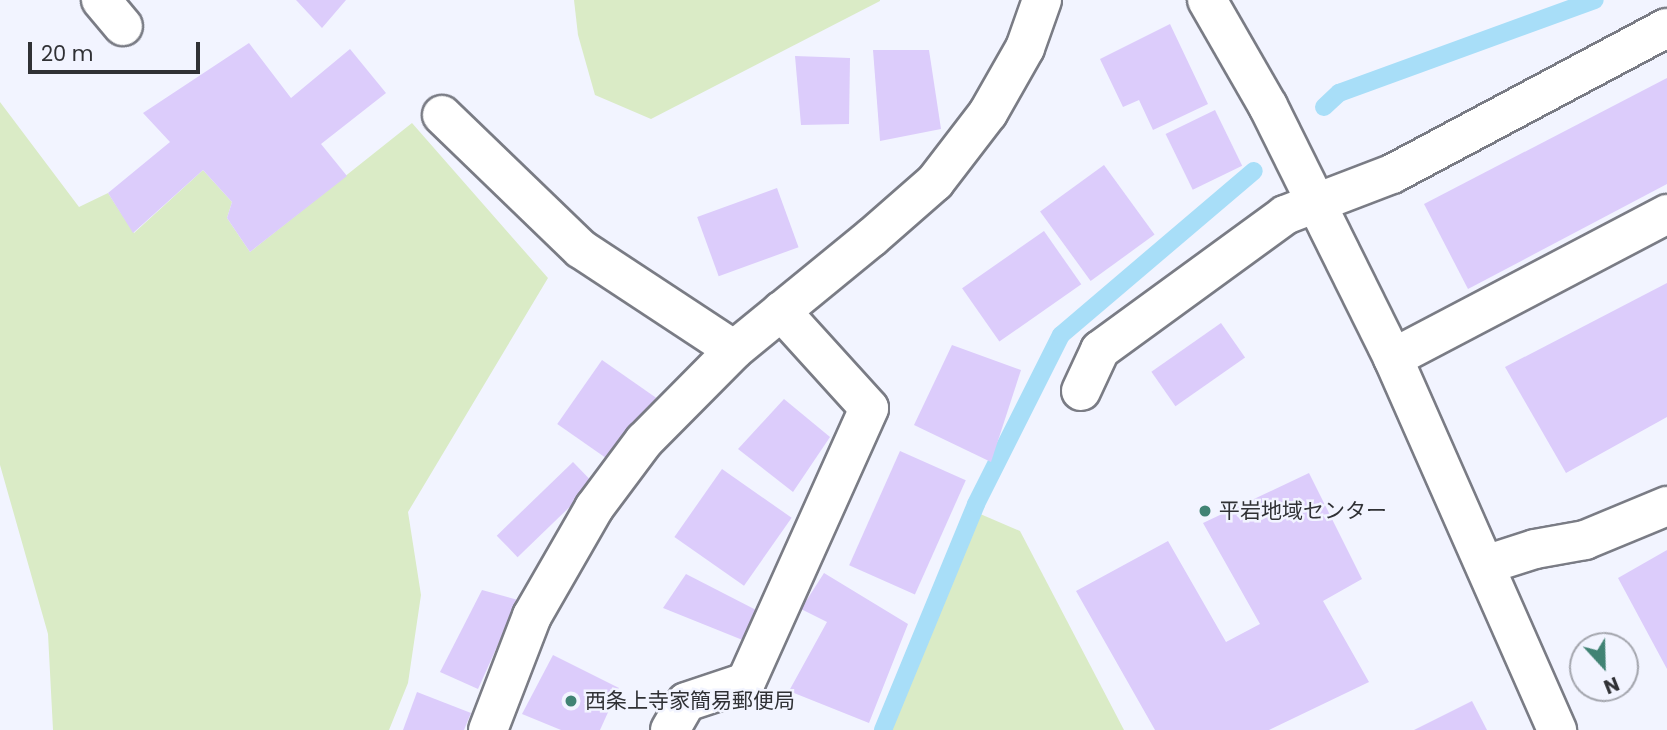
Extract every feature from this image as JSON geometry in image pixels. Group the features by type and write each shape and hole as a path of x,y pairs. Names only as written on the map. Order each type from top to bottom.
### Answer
{"street":[{"path":"488,730 532,616 594,508 644,441 734,350 872,239 935,182 988,113 1025,48 1042,0"},
{"path":"1207,0 1268,106 1318,202 1393,358 1557,730"},
{"path":"1081,391 1100,349 1285,215 1392,174 1667,28"},
{"path":"442,115 581,249 734,350"},
{"path":"1393,358 1667,214"},
{"path":"670,730 687,702 746,682 869,408 781,311"},
{"path":"1485,565 1535,549 1585,540 1667,506"}],"green space":[{"path":"574,0 880,1 651,119 595,95 578,35"},
{"path":"0,102 79,207 108,193 134,233 203,170 232,202 227,218 250,252 412,123 548,278 408,512 421,595 408,683 389,730 53,730 48,634 0,465"},
{"path":"978,513 1020,531 1124,730 890,730"}],"building":[{"path":"296,0 346,0 322,28"},
{"path":"1170,24 1208,104 1153,130 1139,100 1123,107 1100,59"},
{"path":"249,43 291,98 350,49 386,93 321,144 347,176 250,252 227,218 232,202 203,170 133,233 108,193 170,142 143,113"},
{"path":"873,50 929,50 941,129 880,141"},
{"path":"795,56 850,58 849,124 801,125"},
{"path":"1667,78 1667,184 1468,289 1424,204"},
{"path":"1215,110 1242,166 1193,190 1166,134"},
{"path":"1104,165 1155,235 1091,281 1040,211"},
{"path":"777,188 799,247 719,276 697,217"},
{"path":"1044,231 1081,284 999,342 962,288"},
{"path":"1667,283 1667,417 1566,473 1505,367"},
{"path":"1221,323 1245,357 1175,406 1151,372"},
{"path":"952,345 1021,370 991,462 914,425"},
{"path":"602,360 656,398 611,462 557,424"},
{"path":"784,399 830,437 793,492 738,449"},
{"path":"900,451 966,480 915,594 849,565"},
{"path":"573,462 594,484 518,557 497,536"},
{"path":"722,469 792,518 744,586 674,537"},
{"path":"1309,473 1362,579 1323,601 1369,682 1269,730 1155,730 1076,591 1168,541 1226,642 1260,624 1203,523"},
{"path":"1667,550 1667,669 1618,578"},
{"path":"824,573 908,624 869,723 789,691 827,622 801,609"},
{"path":"686,574 760,612 750,643 663,608"},
{"path":"482,590 518,600 478,689 440,672"},
{"name":"西条上寺家簡易郵便局","path":"553,655 619,688 600,730 561,730 522,714"},
{"path":"417,692 471,713 464,730 403,730"},
{"path":"1472,701 1487,730 1414,730"}],"waterway":[{"path":"1324,107 1339,93 1595,0"},
{"path":"883,730 976,504 1061,335 1254,171"}],"place":[{"name":"平岩地域センター","path":"1205,511"},
{"name":"西条上寺家簡易郵便局","path":"571,701"}]}
